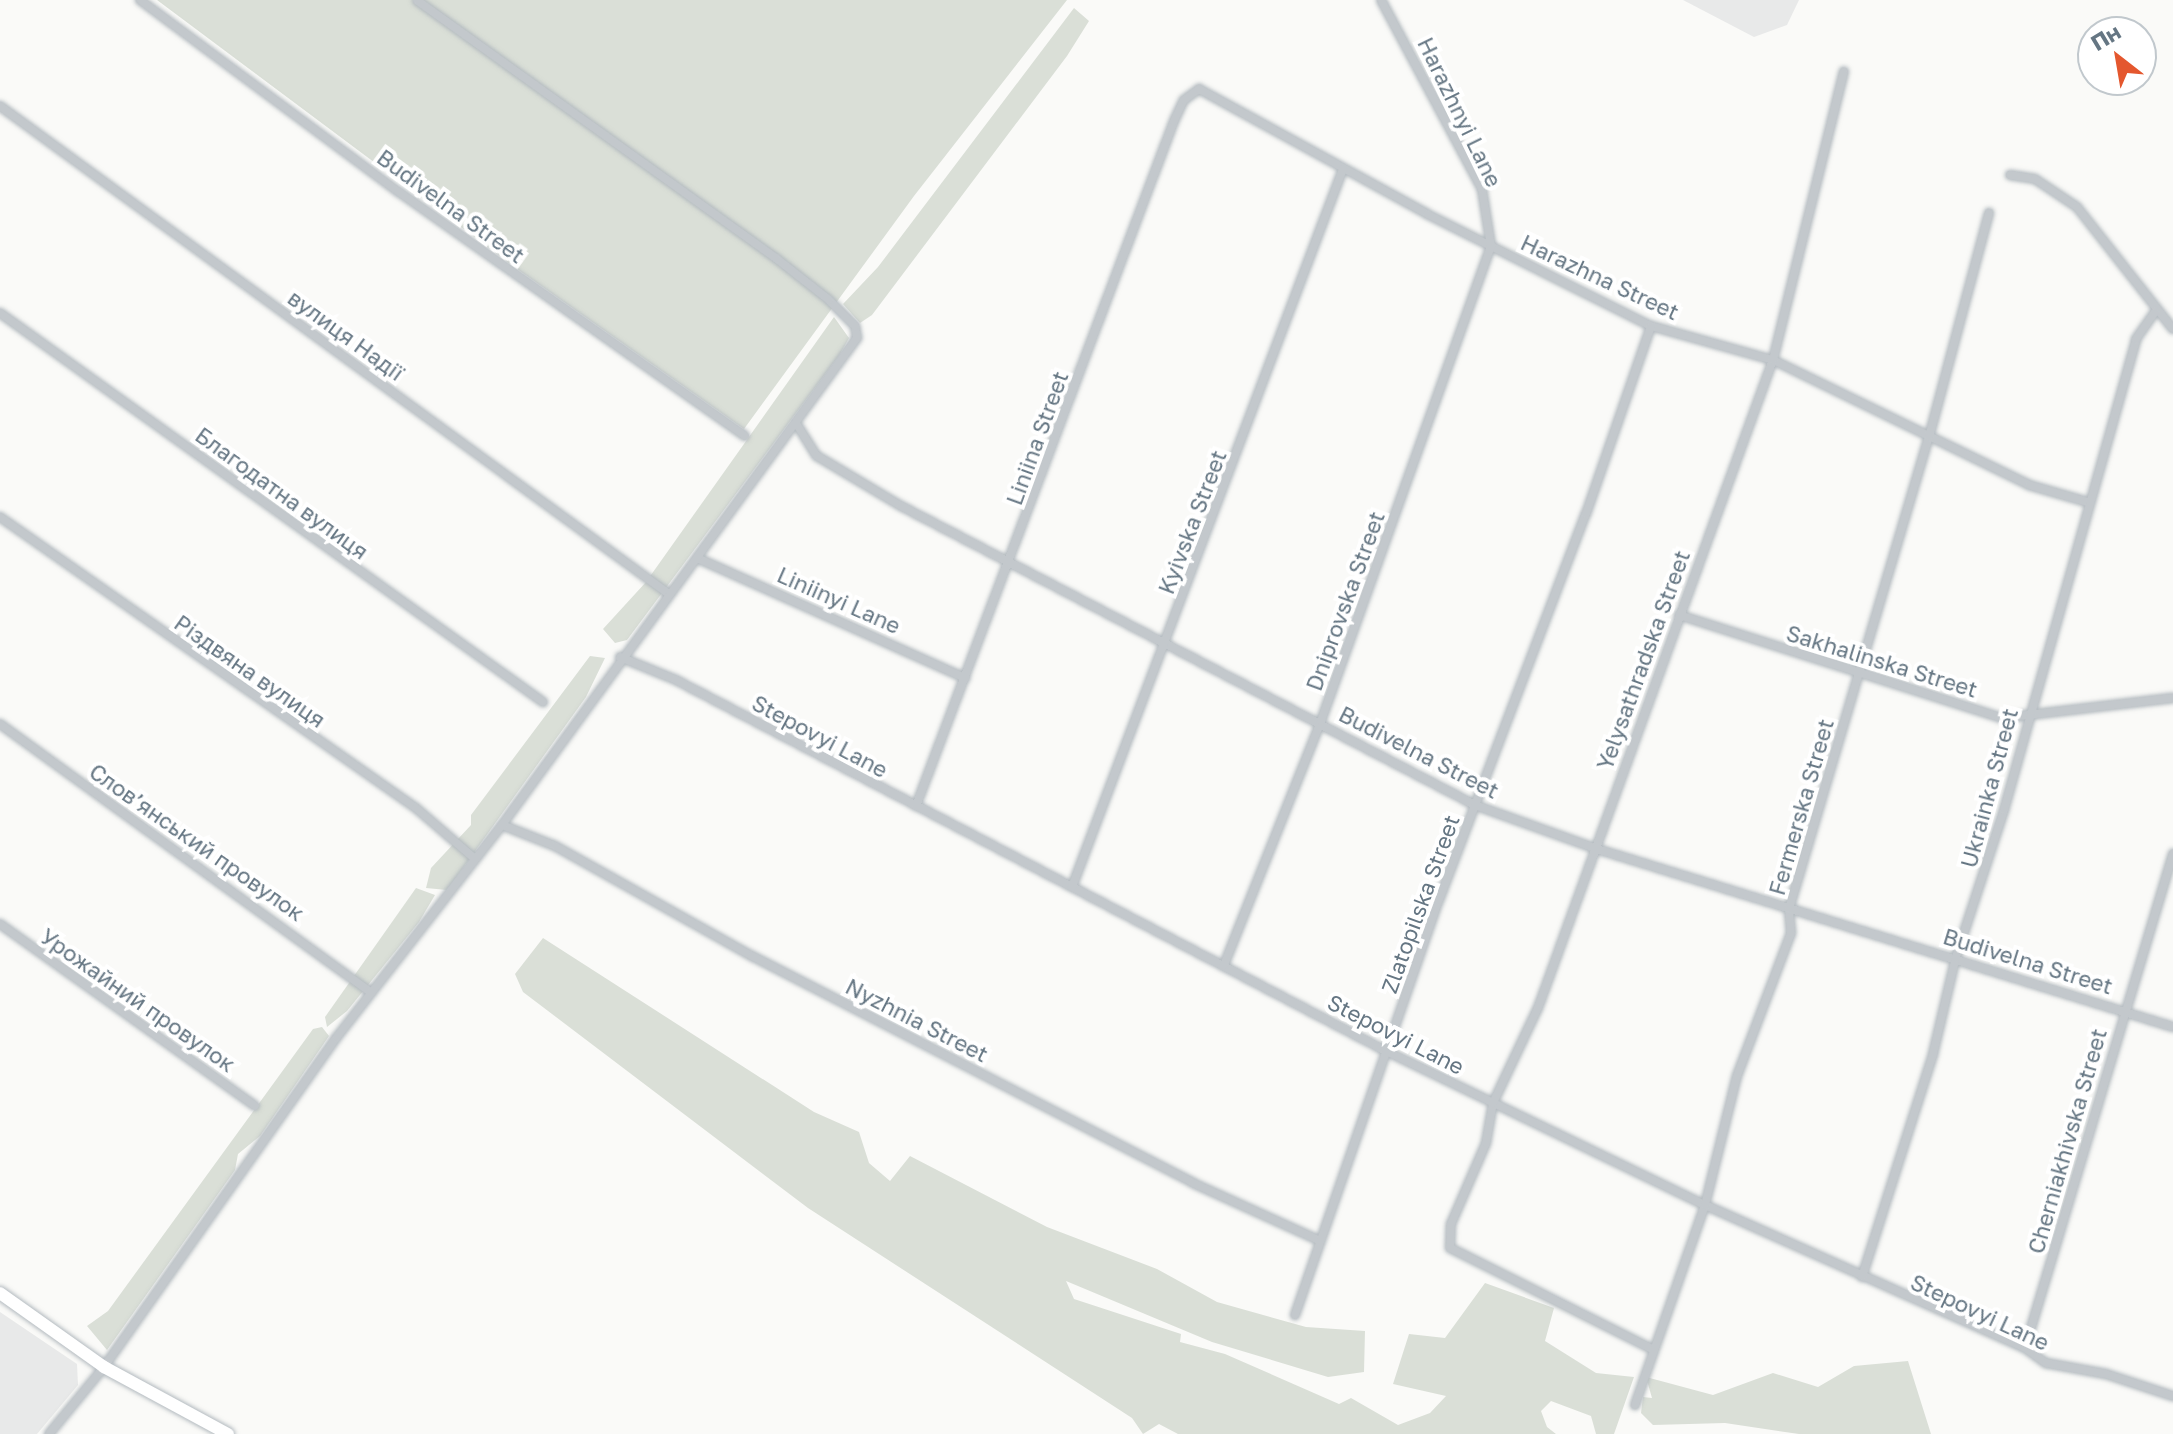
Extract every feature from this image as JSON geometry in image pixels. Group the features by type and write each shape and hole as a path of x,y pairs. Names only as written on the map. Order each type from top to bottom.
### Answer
{"street":[{"name":"Budivelna Street","path":"140,0 399,192 745,436"},
{"path":"49,1434 104,1367 371,993 502,825 620,657 697,558 857,338 855,326 777,259 417,0"},
{"name":"Harazhnyi Lane","path":"1381,0 1482,189 1491,246"},
{"name":"Yelysathradska Street","path":"1652,1349 1450,1248 1451,1224 1486,1143 1493,1103 1538,1008 1773,360 1844,72"},
{"name":"Harazhna Street","path":"1199,89 1343,169 1651,326 1773,360 2029,485 2087,502"},
{"name":"Liniina Street","path":"916,806 1010,563 1169,132 1184,100 1199,89"},
{"name":"вулиця Надії","path":"0,106 669,594"},
{"name":"Kyivska Street","path":"1072,887 1343,169"},
{"path":"2010,175 2035,179 2077,207 2155,312 2173,329"},
{"name":"Fermerska Street","path":"1635,1405 1652,1349 1705,1205 1737,1076 1791,933 1789,909 1929,437 1989,213"},
{"name":"Dniprovska Street","path":"1224,965 1321,721 1491,246"},
{"name":"Ukrainka Street","path":"1862,1277 1933,1054 1956,957 2004,810 2027,715 2055,633 2087,502 2136,339 2155,312"},
{"name":"Благодатна вулиця","path":"0,313 543,702"},
{"name":"Zlatopilska Street","path":"1295,1315 1475,805 1586,514 1651,326"},
{"name":"Budivelna Street","path":"796,423 817,456 1010,563 1321,721 1475,805 1597,849 1956,957 2173,1027"},
{"name":"Різдвяна вулиця","path":"0,517 416,808 475,859"},
{"name":"Liniinyi Lane","path":"697,558 965,678"},
{"name":"Sakhalinska Street","path":"1679,615 2002,718 2173,698"},
{"name":"Stepovyi Lane","path":"620,657 676,680 1388,1052 1705,1205 2025,1348 2046,1363 2106,1374 2173,1396"},
{"name":"Словʼянський провулок","path":"0,724 371,993"},
{"name":"Nyzhnia Street","path":"502,825 555,846 752,956 1179,1176 1320,1241"},
{"name":"Cherniakhivska Street","path":"2025,1348 2173,854"},
{"name":"Урожайний провулок","path":"0,924 255,1106"},
{"path":"0,1293 104,1367 228,1434"}],"shaded area":[{"path":"157,0 1067,0 914,196 744,429 513,266"},
{"path":"1683,0 1799,0 1787,25 1754,37"},
{"path":"1074,8 1089,21 1067,56 872,315 860,323 843,304 878,267"},
{"path":"834,317 849,338 840,354 627,640 615,643 603,629 646,582"},
{"path":"590,656 605,658 586,697 447,890 426,888 431,868 471,825 471,815"},
{"path":"416,888 435,895 419,922 347,1011 327,1027 325,1017"},
{"path":"543,938 814,1112 859,1132 869,1163 890,1181 910,1156 1047,1227 1157,1269 1217,1302 1306,1327 1365,1331 1364,1372 1328,1377 1212,1342 1066,1281 1074,1299 1181,1334 1180,1342 1225,1354 1339,1404 1351,1398 1398,1425 1430,1413 1446,1396 1393,1384 1409,1334 1445,1338 1485,1283 1554,1308 1545,1341 1596,1373 1634,1377 1614,1434 1596,1434 1591,1416 1551,1401 1541,1411 1547,1427 1556,1434 1178,1434 1159,1424 1143,1434 1132,1418 808,1208 523,992 515,974"},
{"path":"322,1027 329,1036 260,1136 238,1154 235,1170 107,1350 87,1326 108,1311 313,1029"},
{"path":"0,1312 77,1364 78,1385 37,1434 0,1434"},
{"path":"1908,1361 1931,1434 1799,1434 1725,1423 1653,1425 1641,1413 1643,1397 1652,1398 1646,1377 1713,1395 1773,1373 1818,1387 1854,1366"}]}
